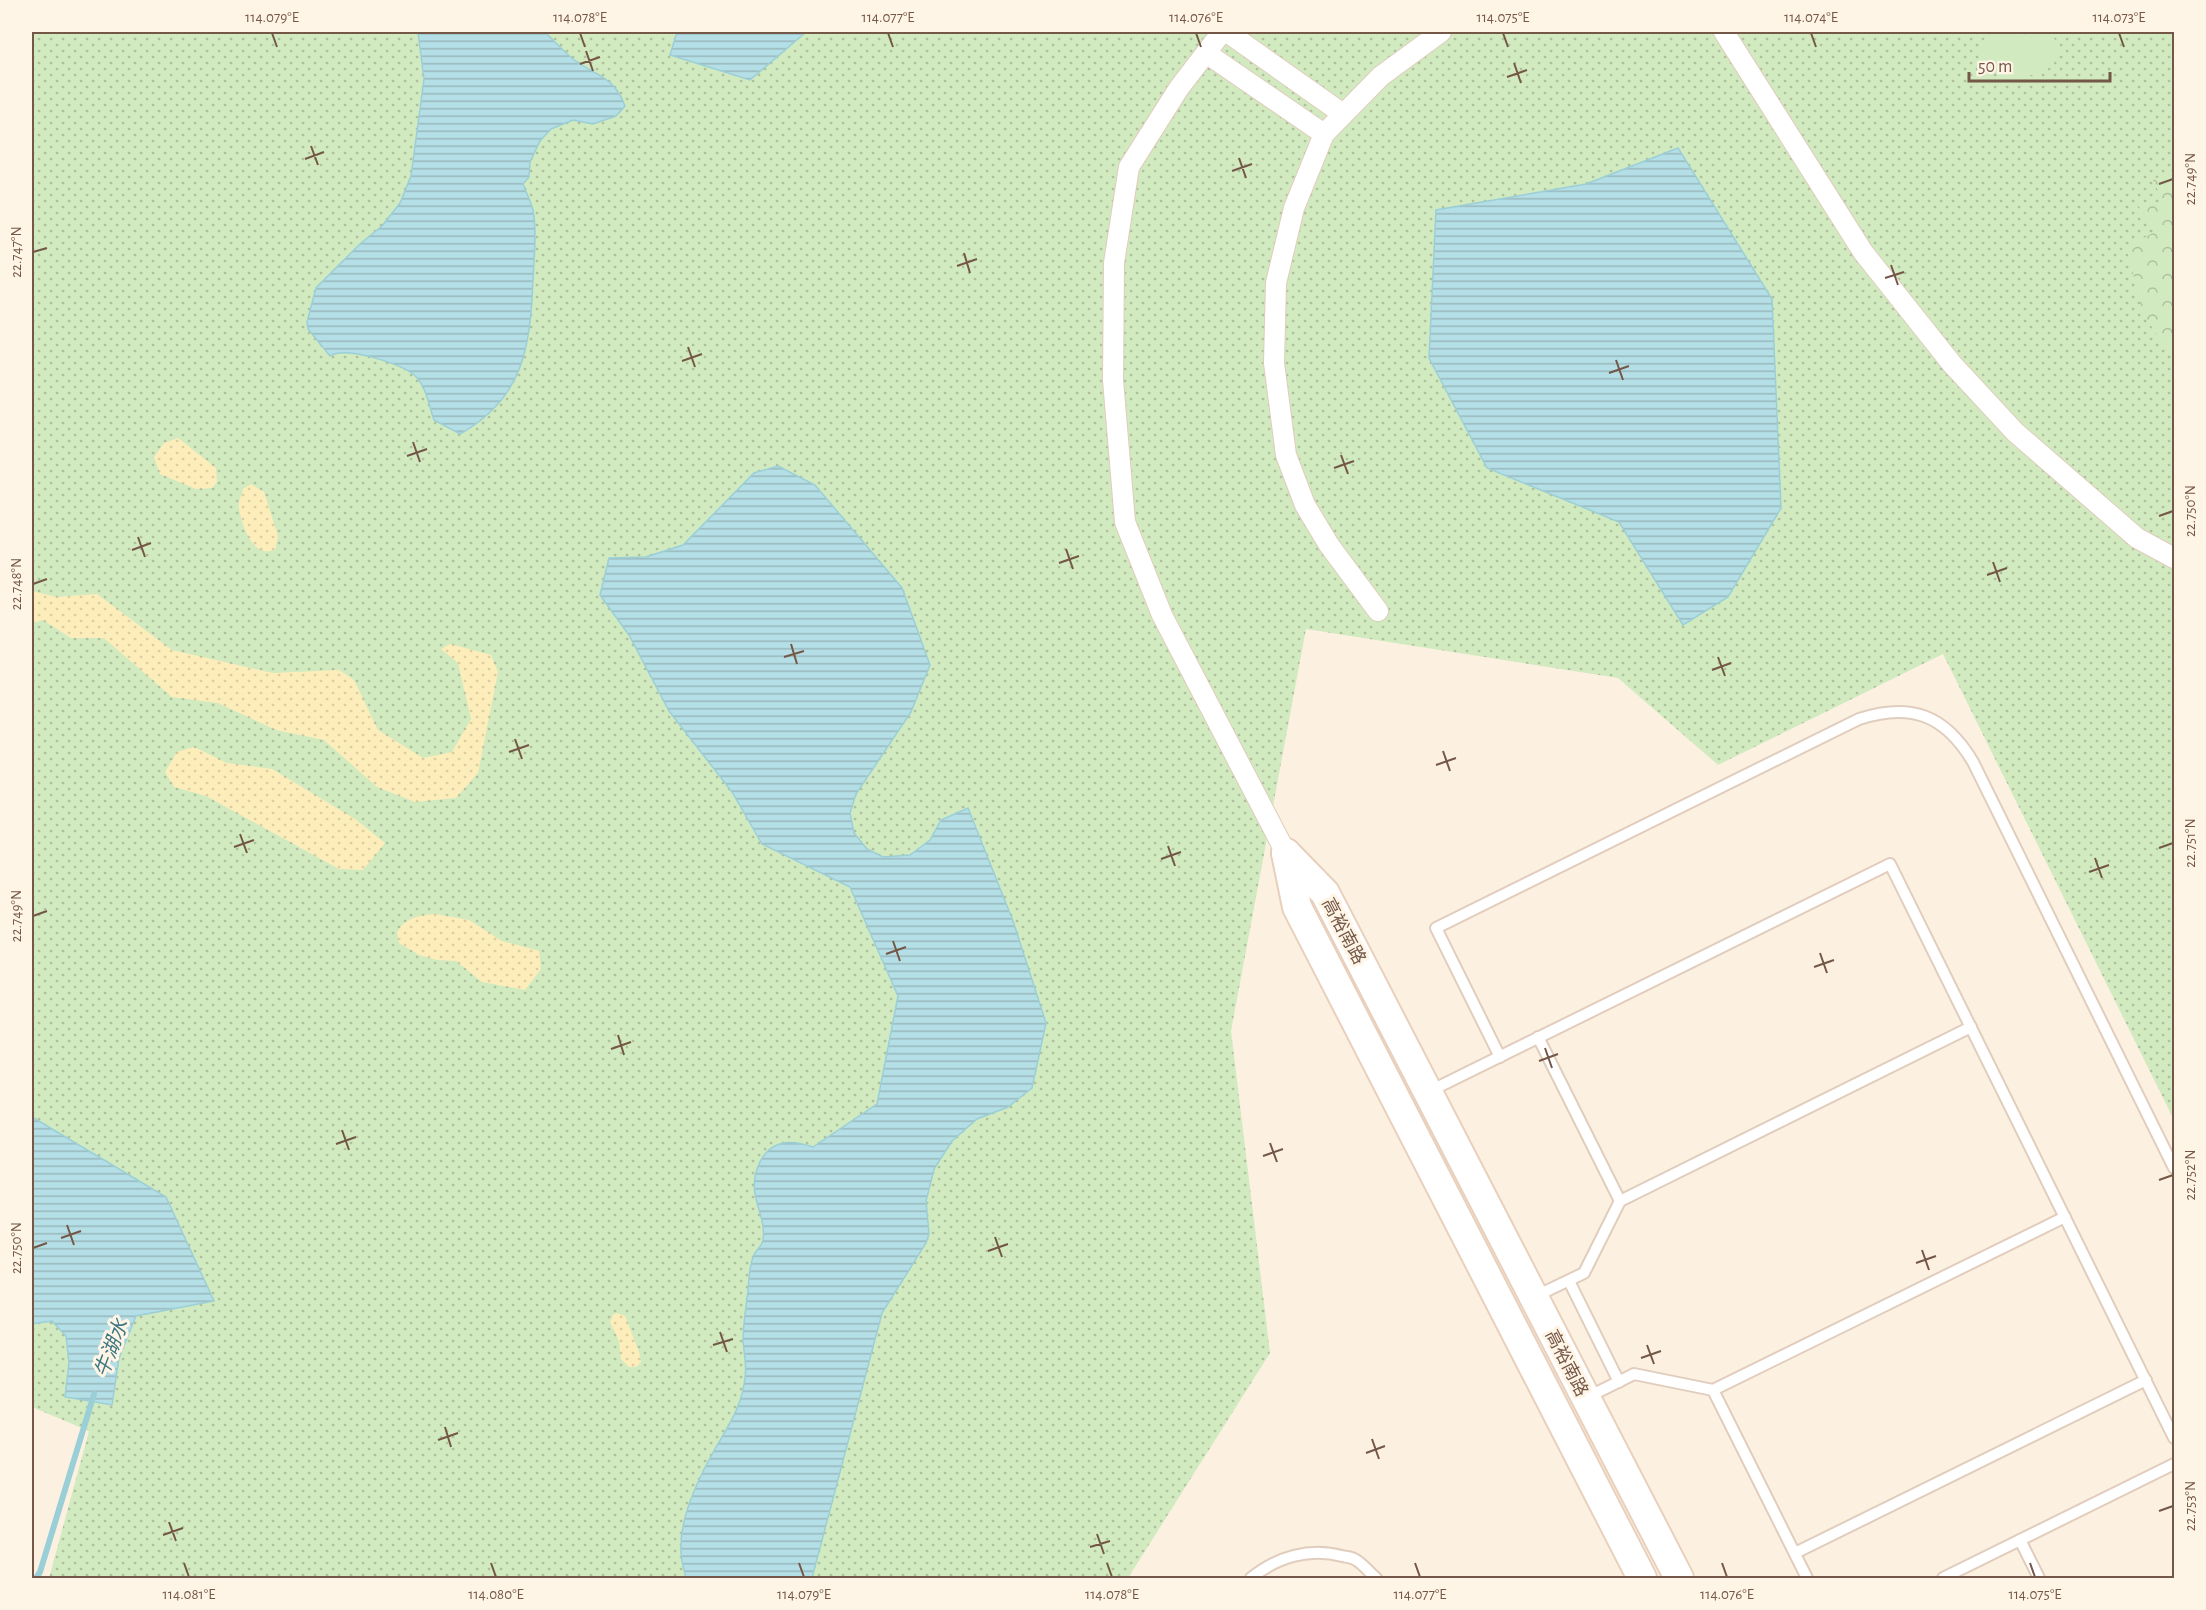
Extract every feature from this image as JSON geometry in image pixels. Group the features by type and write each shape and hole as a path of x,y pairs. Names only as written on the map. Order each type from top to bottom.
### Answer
{"street":[{"path":"1222,32 1179,88 1129,167 1114,263 1113,380 1125,522 1162,615 1286,853"},
{"path":"1227,32 1343,114"},
{"path":"1378,611 1329,545 1305,505 1286,455 1274,363 1276,283 1294,208 1324,134 1380,76 1441,32"},
{"path":"1724,32 1863,252 1952,364 2015,432 2137,538 2175,558"},
{"path":"1206,53 1324,134"},
{"name":"高裕南路","path":"1286,853 1324,893 1679,1578"},
{"name":"高裕南路","path":"1286,853 1297,907 1642,1578"}],"lane":[{"path":"1500,1057 1436,928 1859,719 1881,712 1903,711 1925,716 1945,727 1962,743 2175,1168"},
{"path":"1428,1092 1890,864 2175,1438"},
{"path":"1534,1298 1584,1273 1620,1201 1971,1027"},
{"path":"1538,1037 1620,1201"},
{"path":"1586,1398 1634,1374 1713,1390 2065,1216"},
{"path":"1569,1281 1619,1382"},
{"path":"1794,1553 2146,1380"},
{"path":"1713,1390 1807,1578"},
{"path":"1942,1578 2175,1464"},
{"path":"2020,1540 2039,1578"},
{"path":"1251,1578 1262,1569 1284,1558 1307,1553 1332,1553 1355,1559 1376,1578"}],"green space":[{"path":"32,32 2174,32 2174,1120 1943,654 1718,765 1618,678 1306,629 1231,1031 1270,1353 1128,1578 49,1578 89,1431 32,1407"},
{"path":"1991,34 2020,38 2050,36 2060,45 2056,60 2049,68 2039,73 2025,77 2024,80 2013,81 1983,66 1981,44"},
{"path":"2174,169 2174,349 2166,347 2144,316 2126,247 2157,231 2136,203 2163,202 2153,180"}],"sand":[{"path":"178,438 216,468 217,482 212,488 196,489 160,474 154,457 164,443"},
{"path":"251,484 264,492 278,536 275,550 267,551 254,545 243,523 239,508 240,501 243,489"},
{"path":"32,591 56,597 97,594 172,650 273,673 339,670 354,680 378,730 423,758 452,752 471,719 458,663 441,649 450,644 491,655 498,672 478,773 456,798 415,802 377,787 324,740 276,730 218,703 172,697 104,638 71,638 43,620 32,623"},
{"path":"194,747 227,763 272,769 355,819 385,843 363,870 339,869 206,796 174,787 165,772 177,752"},
{"path":"435,914 469,920 502,941 539,951 541,969 525,990 482,982 456,961 437,960 419,955 399,943 397,933 404,924 418,916"},
{"path":"616,1313 625,1316 639,1352 641,1362 636,1367 629,1367 621,1359 619,1341 610,1322"}],"water":[{"path":"418,32 545,32 573,59 610,82 621,96 625,106 616,116 593,124 573,120 551,129 540,141 530,162 529,177 523,184 533,210 535,236 532,304 525,349 519,369 498,404 481,420 460,434 434,420 424,389 413,374 396,365 359,354 337,353 330,356 308,329 307,322 316,288 360,244 382,226 400,203 411,176 424,79"},
{"path":"677,32 806,32 750,80 670,55"},
{"path":"1678,148 1772,299 1781,508 1728,597 1683,625 1619,522 1487,468 1429,358 1436,210 1586,184"},
{"path":"778,466 815,485 902,588 930,665 911,712 856,794 850,813 854,833 867,849 883,857 910,855 930,840 941,820 968,808 1013,921 1046,1023 1032,1088 1008,1107 977,1119 952,1141 934,1169 926,1201 929,1234 926,1243 882,1313 812,1578 686,1578 682,1562 681,1539 687,1512 703,1472 734,1415 743,1388 746,1369 743,1335 750,1273 752,1259 763,1240 762,1221 754,1186 759,1164 769,1150 782,1143 797,1143 813,1147 877,1104 898,996 850,887 762,844 732,792 669,711 629,635 600,595 609,558 646,557 683,545 754,473"},
{"path":"32,1117 166,1197 214,1301 136,1316 119,1358 112,1405 65,1397 69,1363 66,1336 52,1321 32,1324"}],"waterway":[{"name":"牛湖水","path":"36,1578 40,1572 94,1394"}]}
